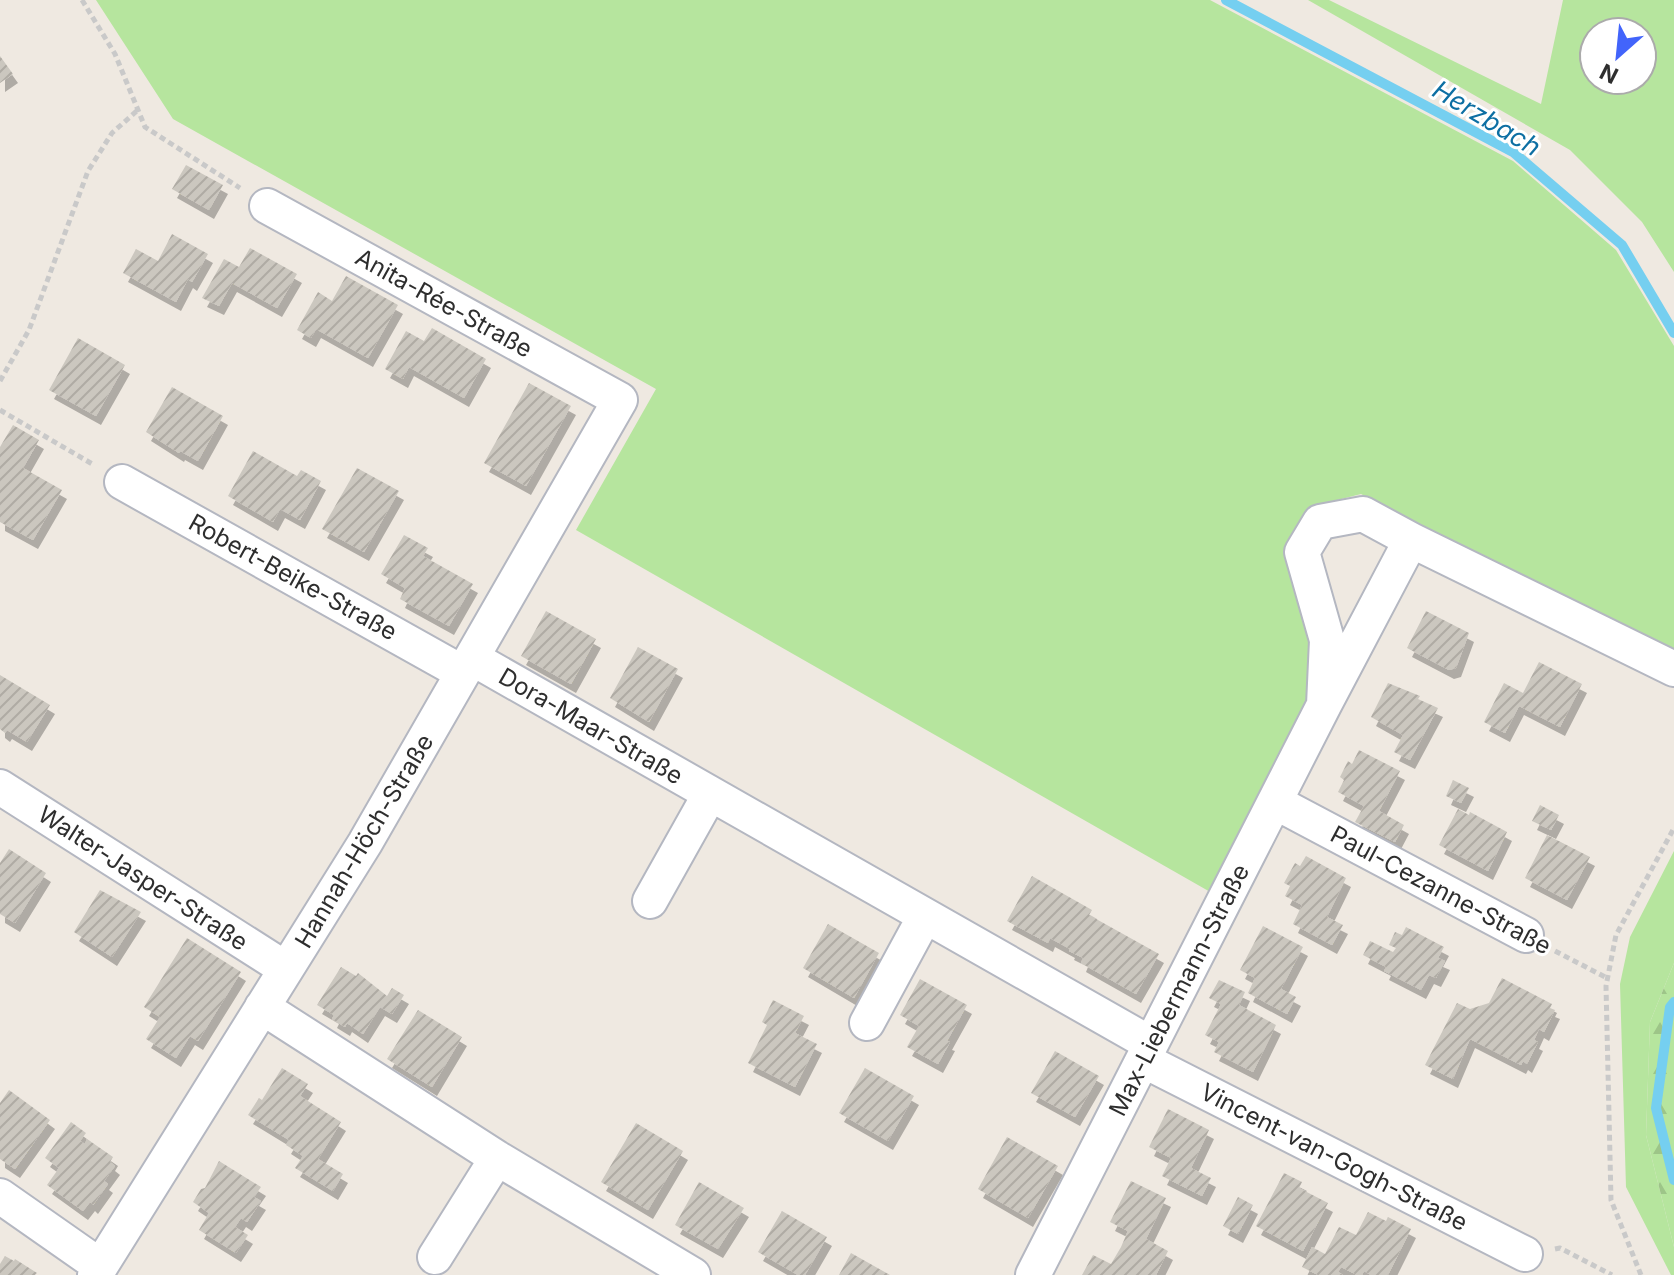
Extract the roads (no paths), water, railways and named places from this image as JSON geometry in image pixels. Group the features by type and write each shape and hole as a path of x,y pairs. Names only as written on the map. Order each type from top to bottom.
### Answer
{"street":[{"name":"Anita-Rée-Straße","path":"267,206 620,400"},
{"name":"Hannah-Höch-Straße","path":"98,1271 365,843 620,400"},
{"name":"Robert-Beike-Straße","path":"122,482 467,666"},
{"name":"Max-Liebermann-Straße","path":"1033,1275 1411,540 1363,514 1320,522 1302,552 1327,640 1324,705"},
{"path":"1411,540 1674,669"},
{"name":"Dora-Maar-Straße","path":"467,666 710,794 925,916 1147,1052"},
{"name":"Walter-Jasper-Straße","path":"0,787 286,969"},
{"name":"Dora-Maar-Straße","path":"650,901 710,794"},
{"name":"Paul-Cezanne-Straße","path":"1275,802 1526,935"},
{"path":"867,1023 925,916"},
{"path":"262,1007 497,1158 693,1275"},
{"name":"Vincent-van-Gogh-Straße","path":"1147,1052 1525,1254"},
{"path":"435,1257 497,1158"},
{"path":"0,1196 98,1271"}],"waterway":[{"name":"Herzbach","path":"1226,0 1513,152 1622,245 1674,333"},
{"path":"1674,1002 1670,1007 1656,1108 1674,1180"}]}
